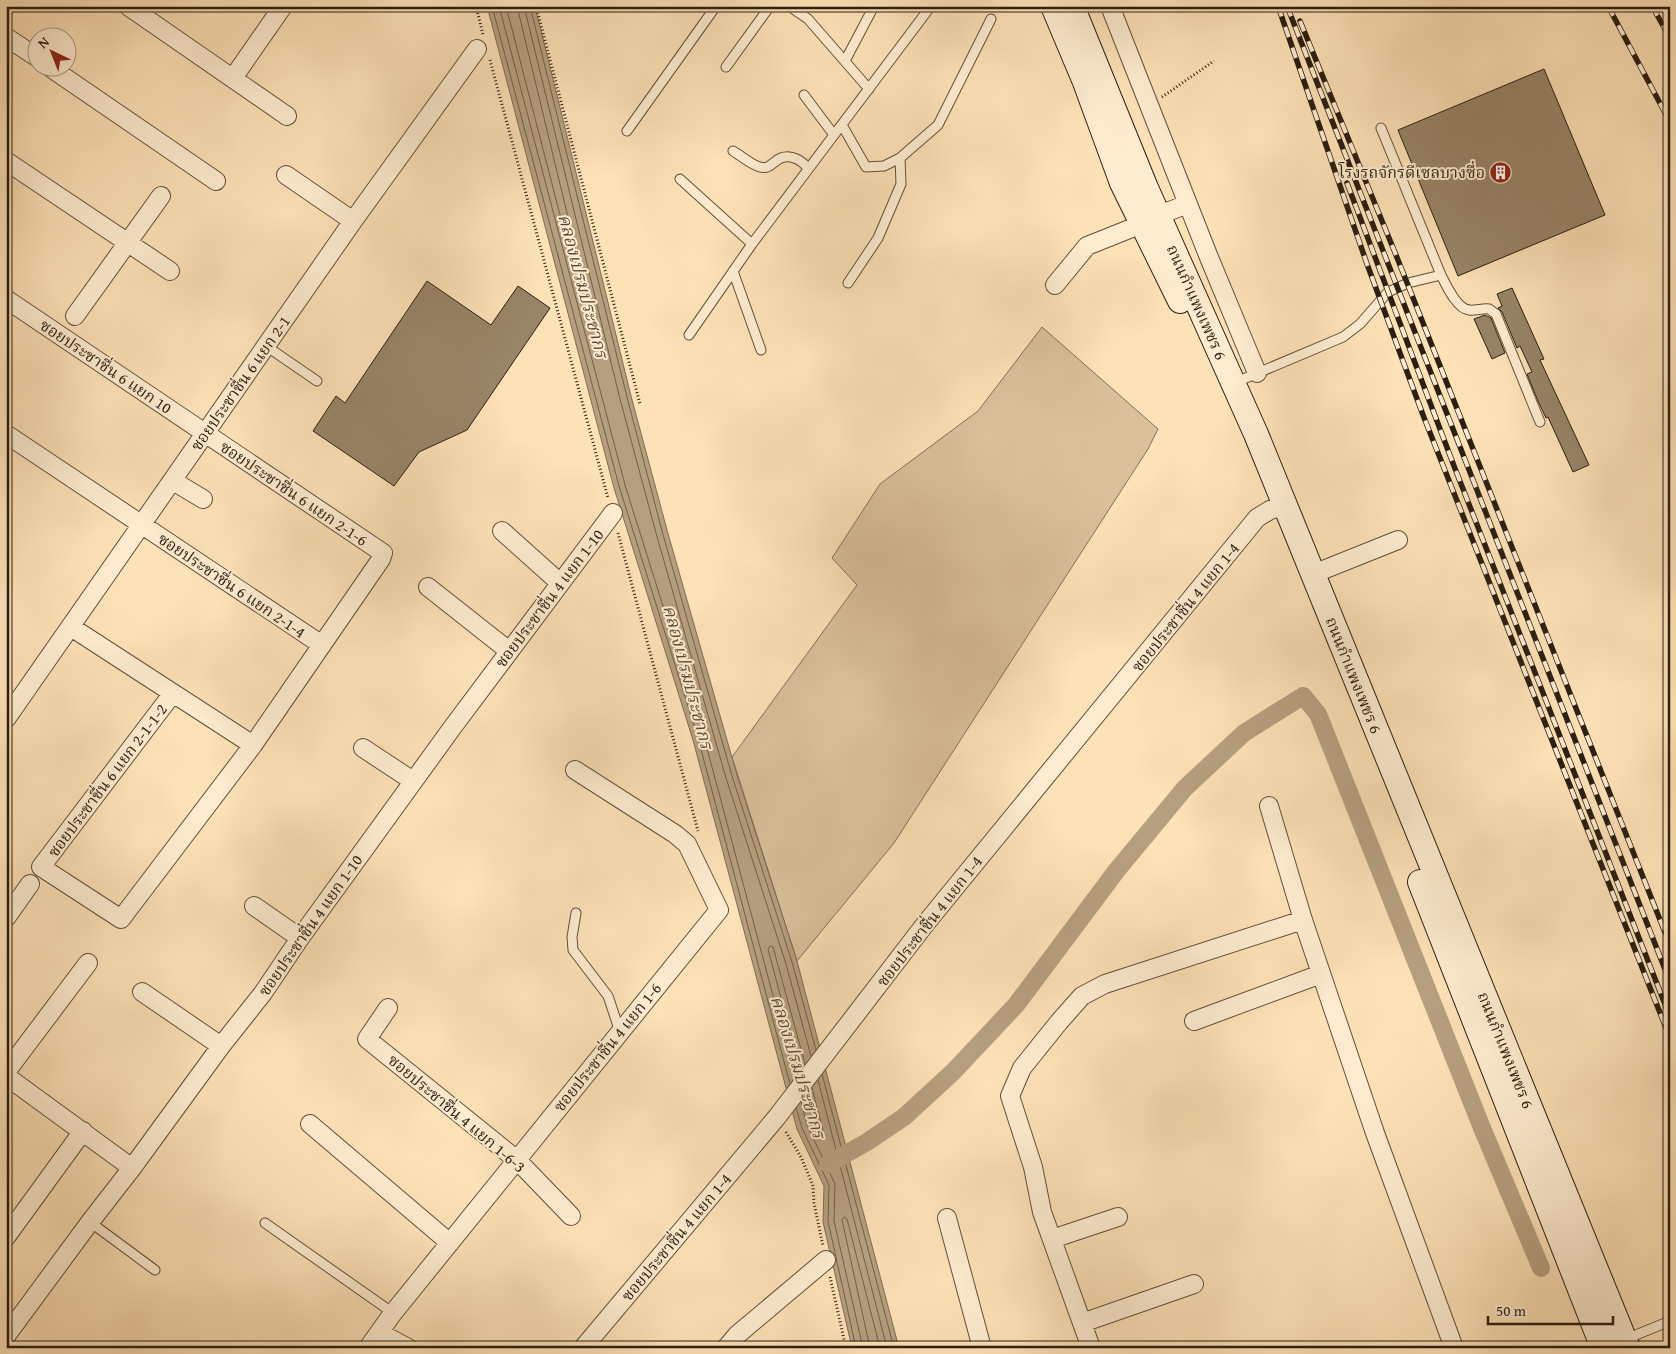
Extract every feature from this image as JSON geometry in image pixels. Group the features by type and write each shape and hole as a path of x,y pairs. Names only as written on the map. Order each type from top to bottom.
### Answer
{"street":[{"path":"128,6 147,11 233,78 287,116"},
{"path":"233,78 283,6"},
{"name":"ถนนกำแพงเพชร 6","path":"1054,6 1085,82 1122,184 1150,220 1233,384 1256,434 1278,508 1392,808 1603,1348"},
{"name":"ถนนกำแพงเพชร 6","path":"1072,6 1146,188 1150,220 1212,366 1278,508 1312,574 1627,1344"},
{"path":"1110,6 1257,373"},
{"path":"6,37 28,51"},
{"name":"ซอยประชาชื่น 6 แยก 2-1","path":"6,718 353,221 484,49"},
{"path":"66,78 216,181"},
{"path":"6,161 170,271"},
{"path":"286,175 353,221"},
{"path":"75,316 161,196"},
{"path":"1055,285 1087,246 1188,204"},
{"name":"ซอยประชาชื่น 6 แยก 10","path":"6,299 161,402 205,434"},
{"name":"ซอยประชาชื่น 6 แยก 2-1-4","path":"6,434 141,526 322,645"},
{"name":"ซอยประชาชื่น 6 แยก 2-1-6","path":"205,434 383,553 382,559 322,645"},
{"path":"173,480 203,499"},
{"name":"ซอยประชาชื่น 4 แยก 1-4","path":"582,1348 777,1117 926,923 1257,518 1278,508"},
{"name":"ซอยประชาชื่น 4 แยก 1-10","path":"7,1334 221,1046 263,993 300,938 413,781 613,513"},
{"path":"502,531 560,583"},
{"path":"1312,574 1398,540"},
{"path":"428,586 509,651"},
{"path":"71,627 252,745 322,645"},
{"name":"ซอยประชาชื่น 6 แยก 2-1-1-2","path":"173,693 41,867 121,920 252,745"},
{"path":"363,748 413,781"},
{"name":"ซอยประชาชื่น 4 แยก 1-6","path":"368,1348 393,1313 719,910 687,844 675,834 575,770"},
{"path":"1269,806 1303,920 1375,1133 1454,1348"},
{"path":"6,918 30,884"},
{"path":"254,906 300,938"},
{"path":"1091,1348 1042,1212 1033,1167 1010,1096 1022,1068 1082,996 1104,984 1303,920"},
{"path":"88,963 6,1074 132,1168"},
{"path":"1194,1021 1321,974"},
{"path":"142,992 221,1046"},
{"name":"ซอยประชาชื่น 4 แยก 1-6-3","path":"388,1008 367,1039 517,1160 571,1216"},
{"path":"310,1124 450,1242"},
{"path":"6,1237 83,1132"},
{"path":"1052,1239 1118,1217"},
{"path":"947,1218 982,1348"},
{"path":"726,1348 737,1335 826,1260"},
{"path":"1082,1323 1194,1284"},
{"path":"380,1333 408,1348"}],"lane":[{"path":"627,131 716,6"},
{"path":"726,67 770,6"},
{"path":"789,6 808,19 869,89"},
{"path":"844,60 874,6"},
{"path":"689,335 752,244 931,6"},
{"path":"842,125 866,167 884,166 900,158 938,125 991,19"},
{"path":"804,95 834,135"},
{"path":"1381,128 1441,275 1450,292 1463,308 1471,311 1489,308 1496,314 1540,422"},
{"path":"732,151 760,167 771,166 781,158 792,157 805,164 808,170"},
{"path":"848,283 878,238 901,184 900,158"},
{"path":"680,179 752,244"},
{"path":"733,271 762,350"},
{"path":"1233,384 1343,337 1360,324 1388,292 1398,287 1441,275"},
{"path":"266,346 317,381"},
{"path":"576,913 572,937 573,950 608,996 620,1032"},
{"path":"90,1222 155,1270"},
{"path":"265,1223 393,1313"},
{"path":"1627,1344 1670,1321"}],"path":[{"path":"476,6 484,49 613,513 699,834"},
{"path":"536,6 640,404"},
{"path":"1150,106 1214,61"},
{"path":"777,1117 801,1157 813,1186 814,1203 846,1348"}],"shaded area":[{"path":"1042,327 1158,429 1148,449 894,843 797,961 732,757 857,585 832,558 880,484 978,411"}],"water":[{"name":"คลองเปรมประชากร","path":"487,6 535,6 631,396 667,530 737,775 797,961 899,1348 852,1348 823,1222 824,1186 797,1129 693,740 614,488"}],"building":[{"name":"โรงรถจักรดีเซลบางซื่อ","path":"1544,69 1605,215 1458,276 1398,130"},
{"path":"427,281 491,325 518,286 550,308 467,430 419,452 394,486 313,431 336,396 345,403"},
{"path":"1512,288 1544,359 1540,360 1589,465 1573,472 1548,417 1546,418 1538,401 1527,374 1532,372 1520,346 1517,348 1502,312 1498,308 1502,306 1497,294"},
{"path":"1485,315 1491,318 1505,353 1492,359 1474,319"}],"waterway":[{"path":"828,1164 867,1142 904,1117 953,1072 1016,1005 1117,870 1185,788 1244,733 1303,696 1318,714 1482,1128 1541,1268"}],"railway":[{"path":"1278,6 1367,264 1423,415 1670,1038"},
{"path":"1287,6 1670,982"},
{"path":"1608,6 1670,122"},
{"path":"1652,6 1670,38"},
{"path":"1667,6 1670,12"},
{"path":"1300,21 1396,255 1670,945"},
{"path":"1347,183 1454,466 1670,1017"}],"place":[{"name":"โรงรถจักรดีเซลบางซื่อ","path":"1501,172"}]}
